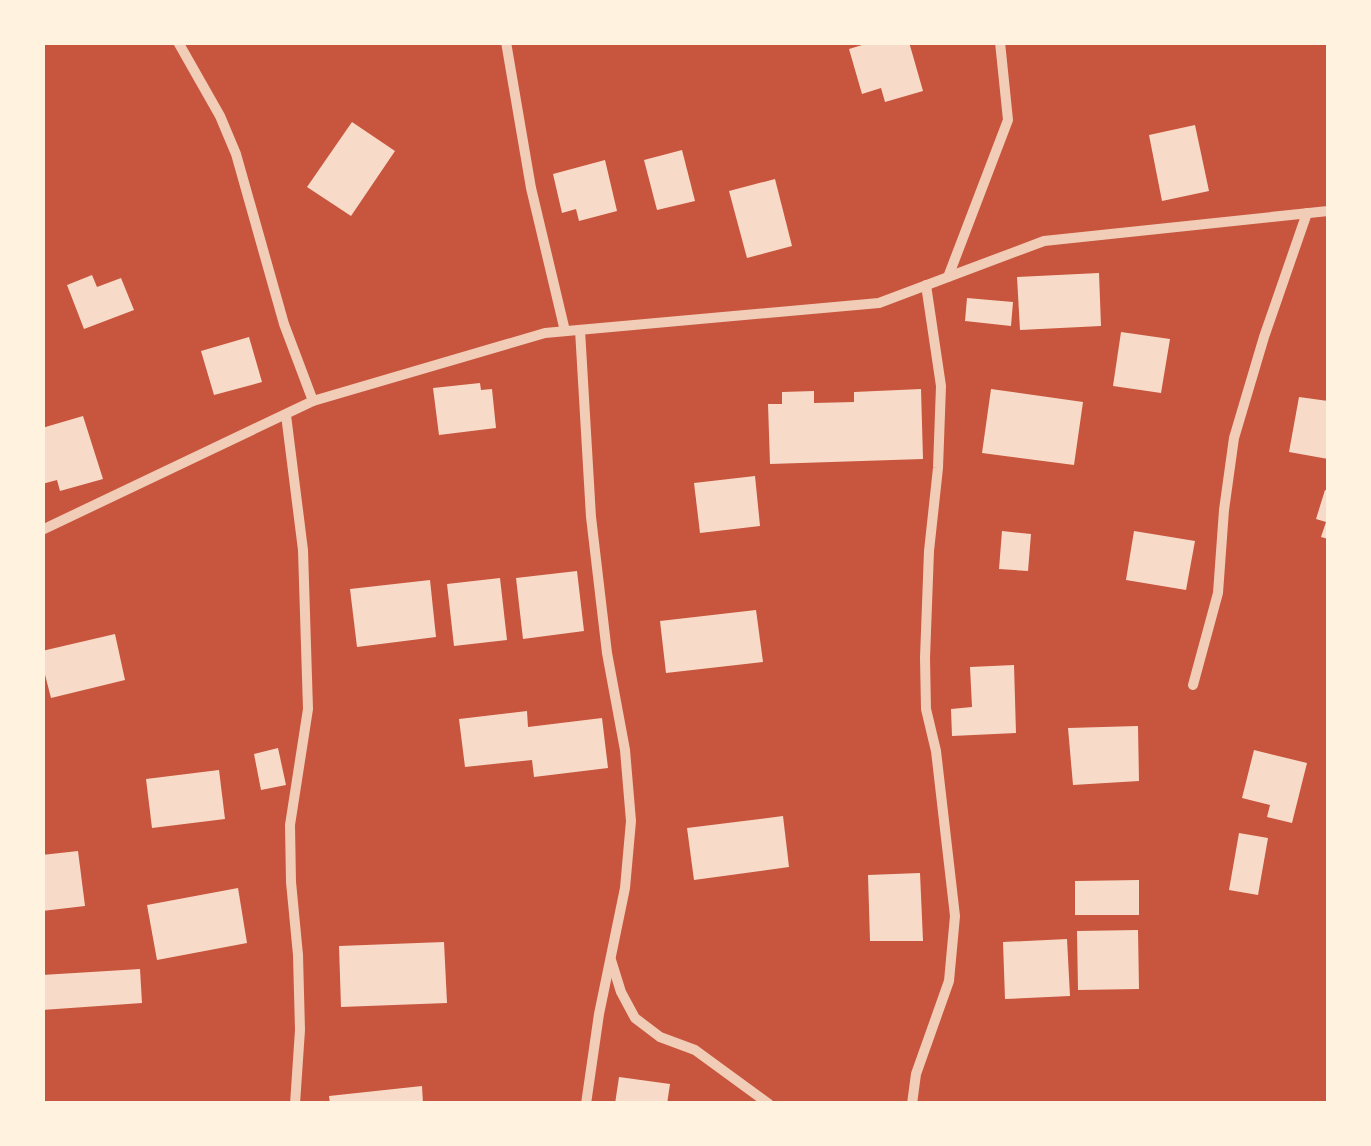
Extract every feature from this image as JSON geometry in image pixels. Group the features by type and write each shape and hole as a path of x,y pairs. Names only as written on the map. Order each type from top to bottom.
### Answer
{"street":[{"path":"178,42 220,116 236,154 284,324 313,401"},
{"path":"506,42 532,188 565,331"},
{"path":"948,277 1008,120 1000,42"},
{"path":"42,530 313,401 546,333 880,303 1044,241 1328,211"},
{"path":"1193,685 1218,593 1234,438 1307,213"},
{"path":"912,1104 916,1074 949,981 955,916 936,751 926,709 929,550 941,386 926,285"},
{"path":"580,330 591,517 607,653 625,750 630,821 625,888 599,1014 586,1104"},
{"path":"286,414 303,550 308,709 290,824 300,1011 295,1104"},
{"path":"610,959 635,1018 660,1037 695,1050 769,1104"}],"building":[{"path":"872,42 909,42 923,91 885,102 881,88 862,94 849,49"},
{"path":"352,122 395,151 351,216 307,187"},
{"path":"1195,125 1209,191 1162,201 1149,135"},
{"path":"682,150 695,201 657,210 644,160"},
{"path":"605,160 617,211 579,221 576,209 562,213 553,174"},
{"path":"775,179 792,246 747,258 729,191"},
{"path":"1099,273 1101,326 1020,330 1017,277"},
{"path":"92,275 97,287 121,278 134,310 84,329 67,285"},
{"path":"967,298 1013,302 1011,326 965,321"},
{"path":"1121,332 1170,339 1161,393 1113,386"},
{"path":"249,337 262,382 214,395 201,351"},
{"path":"480,383 481,390 492,389 496,428 439,435 433,388"},
{"path":"921,389 923,459 770,464 768,404 782,404 782,392 814,391 814,403 854,402 854,392"},
{"path":"991,389 1083,402 1074,465 982,453"},
{"path":"1299,397 1328,401 1328,459 1289,452"},
{"path":"83,416 103,479 60,491 57,480 42,484 42,428"},
{"path":"755,476 760,526 700,533 694,483"},
{"path":"1325,490 1328,539 1321,537 1326,522 1316,519"},
{"path":"1002,531 1031,534 1028,571 999,569"},
{"path":"1134,531 1195,541 1186,590 1126,580"},
{"path":"577,571 584,631 523,639 516,578"},
{"path":"500,578 507,640 454,646 447,584"},
{"path":"430,580 436,637 357,647 350,589"},
{"path":"756,610 763,662 666,673 660,621"},
{"path":"115,634 125,680 51,698 42,651"},
{"path":"1014,665 1016,733 952,736 951,709 972,707 970,667"},
{"path":"527,711 528,727 602,718 608,768 534,777 532,760 465,767 459,719"},
{"path":"1138,726 1139,781 1073,785 1068,728"},
{"path":"278,748 286,785 261,790 254,754"},
{"path":"1254,750 1307,763 1292,823 1267,817 1270,805 1242,798"},
{"path":"219,770 225,819 152,828 146,779"},
{"path":"783,816 789,867 694,880 687,828"},
{"path":"1239,833 1268,838 1258,895 1229,890"},
{"path":"78,851 85,906 42,911 42,855"},
{"path":"920,873 923,941 870,941 868,875"},
{"path":"1139,880 1139,915 1075,915 1075,881"},
{"path":"238,888 247,943 157,960 147,905"},
{"path":"1138,930 1139,989 1078,990 1077,931"},
{"path":"1067,939 1070,996 1005,999 1003,942"},
{"path":"444,942 447,1003 341,1007 339,946"},
{"path":"140,969 142,1003 42,1010 42,975"},
{"path":"619,1077 670,1084 667,1104 615,1104"},
{"path":"422,1086 423,1104 330,1104 329,1096"}]}
